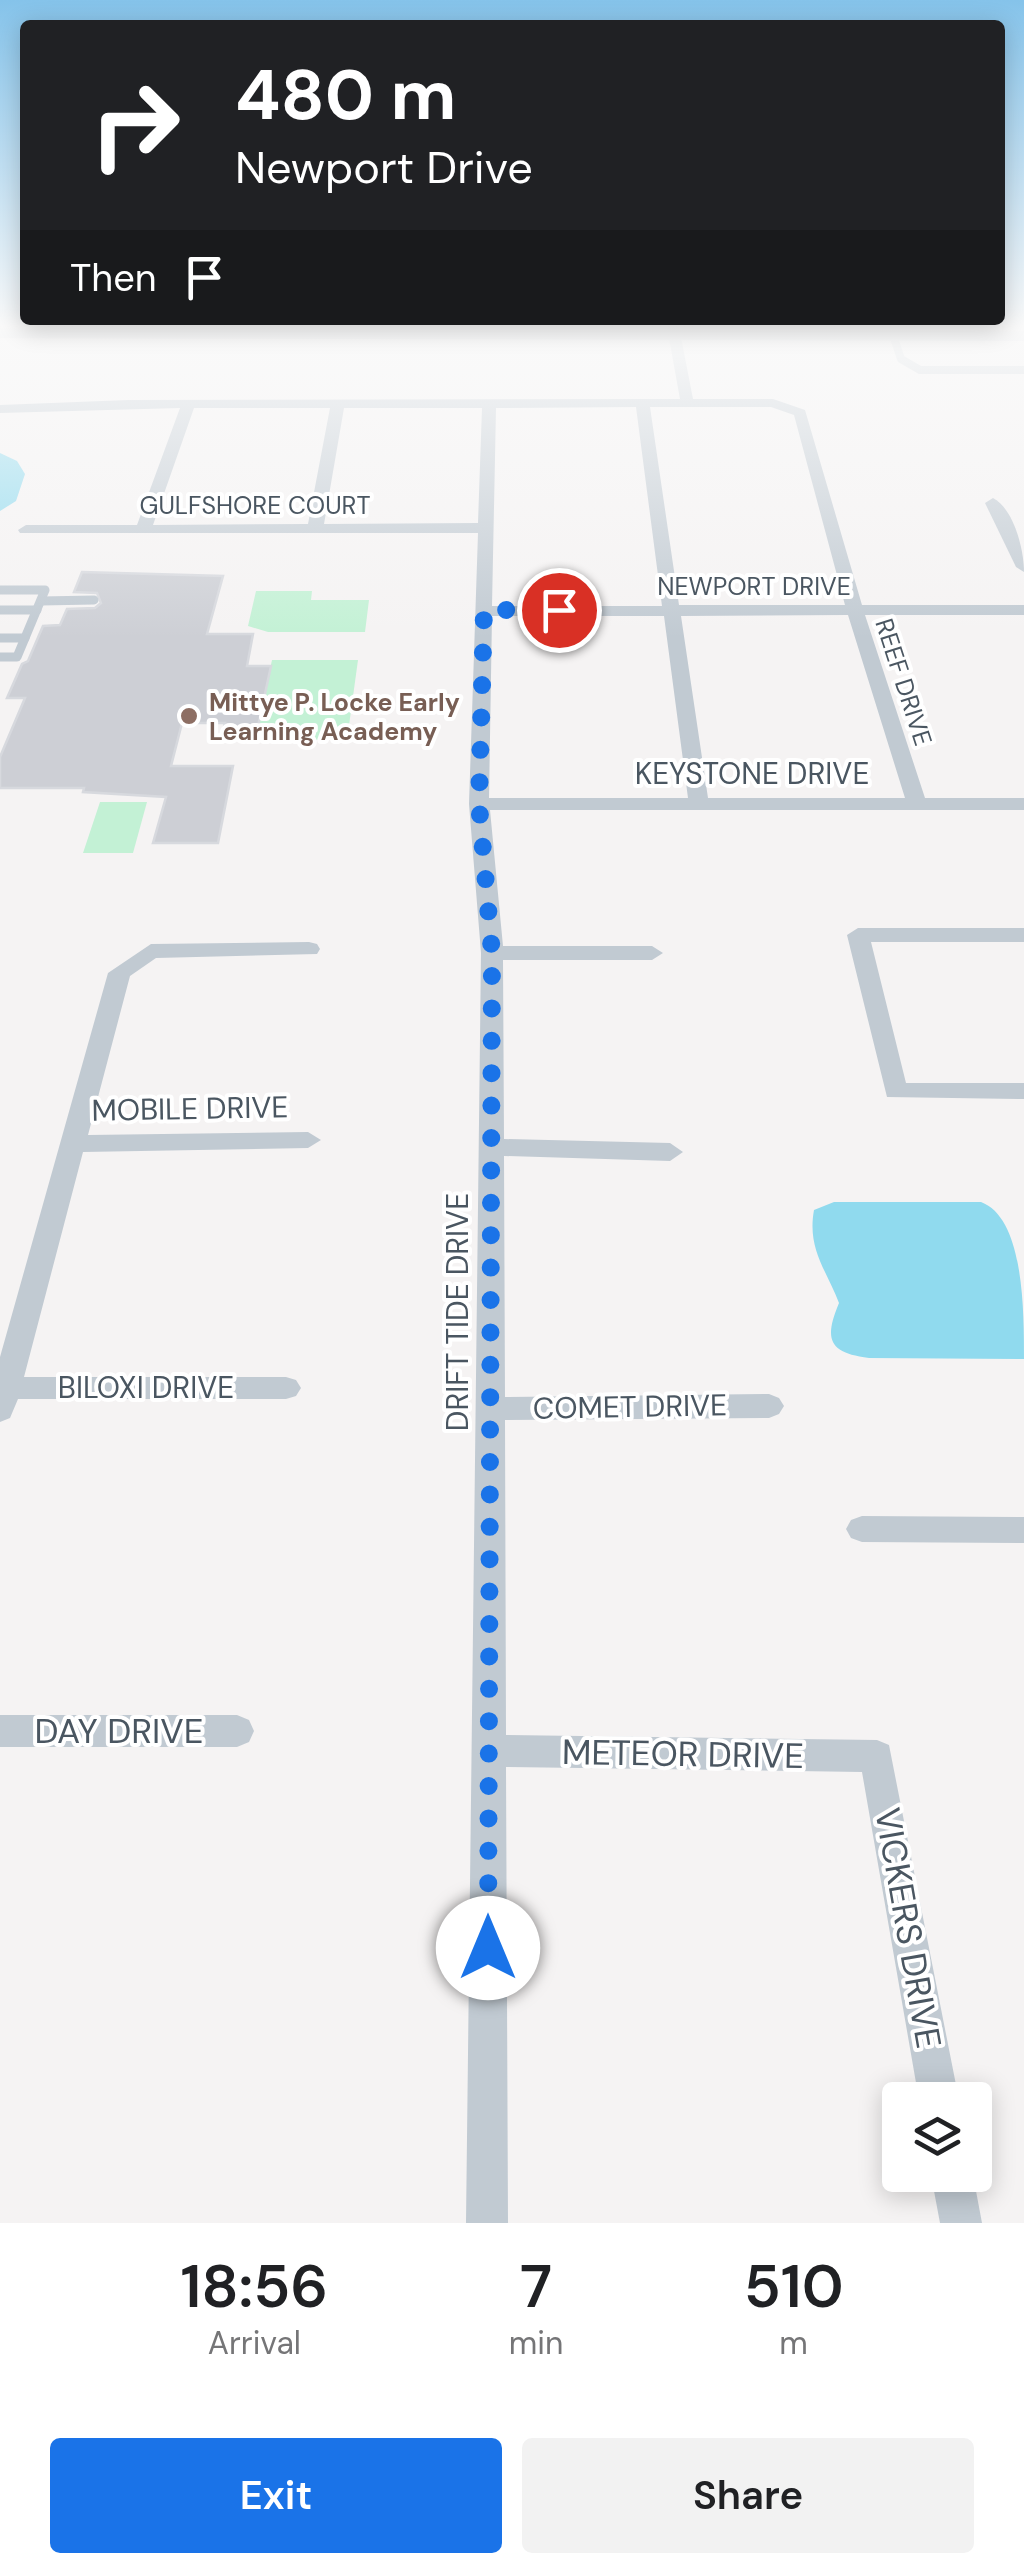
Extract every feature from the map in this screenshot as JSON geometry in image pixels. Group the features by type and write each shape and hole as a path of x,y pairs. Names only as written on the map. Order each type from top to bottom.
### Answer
{"street":[{"path":"143,530 178,431"},
{"path":"314,530 333,431"},
{"name":"DRIFT TIDE DRIVE","path":"487,2223 492,953 479,804 488,431"},
{"path":"646,431 699,804"},
{"name":"REEF DRIVE","path":"805,431 855,610 917,804"},
{"path":"993,503 1024,567"},
{"name":"GULFSHORE COURT","path":"26,530 484,528"},
{"name":"NEWPORT DRIVE","path":"484,610 1024,610"},
{"name":"KEYSTONE DRIVE","path":"479,804 1024,804"},
{"path":"1024,935 858,935 896,1091 1024,1091"},
{"path":"3,1399 119,973 152,951 309,950"},
{"path":"492,953 652,952"},
{"name":"MOBILE DRIVE","path":"72,1144 308,1140"},
{"path":"492,1147 670,1152"},
{"name":"BILOXI DRIVE","path":"3,1399 286,1388"},
{"name":"COMET DRIVE","path":"490,1409 768,1406"},
{"path":"862,1529 1024,1530"},
{"name":"DAY DRIVE","path":"0,1730 238,1730"},
{"name":"METEOR DRIVE","path":"489,1751 877,1756"},
{"name":"VICKERS DRIVE","path":"877,1756 936,2082"},
{"path":"955,2192 961,2223"}],"lane":[{"path":"0,590 46,590 17,657 0,658"},
{"path":"0,610 94,600"},
{"path":"0,638 26,638"}],"green space":[{"path":"256,591 312,591 311,600 369,600 365,632 268,632 248,626"},
{"path":"272,660 358,660 347,740 255,740"},
{"path":"100,802 147,802 133,853 83,853"}],"water":[{"path":"0,453 17,461 25,474 16,501 0,511"},
{"path":"834,1202 981,1202 995,1211 1006,1226 1019,1268 1024,1359 869,1358 838,1348 831,1335 839,1303 813,1236 814,1210"}],"building":[{"path":"82,572 223,576 207,634 253,634 247,666 271,666 255,740 220,740 225,723 182,723 171,766 233,766 218,843 153,843 166,797 83,792 84,788 0,788 0,757 25,698 7,698 22,664 28,661 43,626 60,625 67,609 95,608 101,603 97,593 74,592"}],"place":[{"name":"Mittye P. Locke Early Learning Academy","path":"189,716"}],"route":[{"path":"488,1948 492,953 479,804 484,610 559,610"}]}
